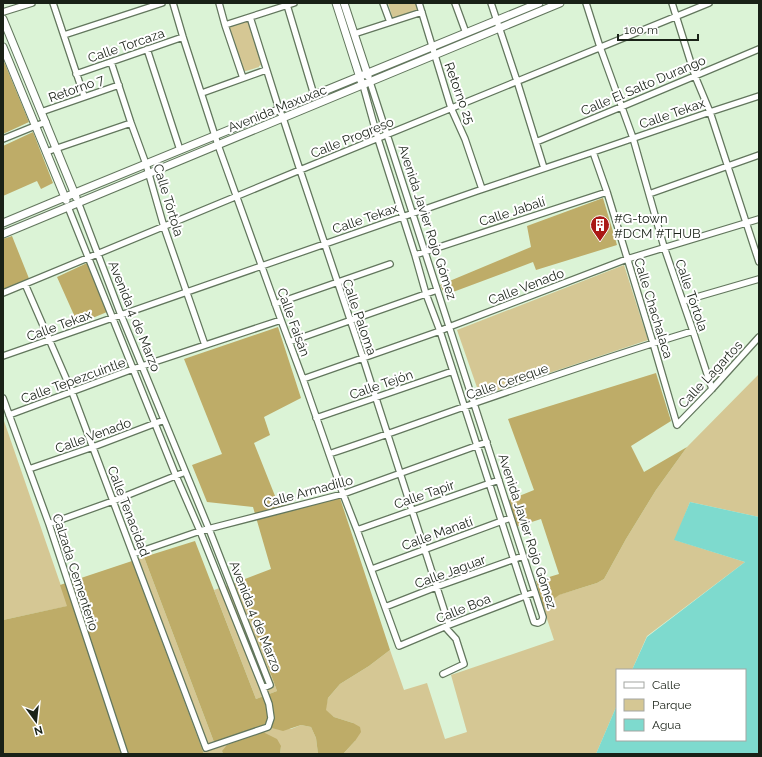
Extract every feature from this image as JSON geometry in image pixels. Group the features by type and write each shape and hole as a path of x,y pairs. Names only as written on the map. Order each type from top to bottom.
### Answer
{"main road":[{"name":"Avenida Javier Rojo Gómez","path":"336,3 366,84"},
{"name":"Avenida Javier Rojo Gómez","path":"344,3 354,34 363,75"},
{"name":"Avenida Maxuxac","path":"3,223 539,3"},
{"name":"Avenida Maxuxac","path":"3,234 560,3"},
{"name":"Avenida 4 de Marzo","path":"3,19 78,202"},
{"name":"Avenida 4 de Marzo","path":"3,47 68,207"},
{"path":"392,63 396,71"},
{"path":"337,86 341,94"}],"street":[{"path":"3,12 32,3"},
{"path":"53,3 84,96"},
{"path":"64,36 162,3"},
{"name":"Calle Faisán","path":"173,3 218,145 399,646"},
{"path":"219,3 243,78"},
{"path":"225,25 294,3"},
{"path":"383,3 390,22"},
{"name":"Retorno 25","path":"419,3 451,108 465,138 482,189"},
{"path":"456,3 466,33"},
{"path":"491,3 544,168"},
{"name":"Calle Tórtola","path":"586,3 600,47 633,138 664,247 712,389"},
{"path":"672,3 695,76 710,112 759,262"},
{"name":"Calle Progreso","path":"3,294 300,170 709,3"},
{"path":"287,5 314,95"},
{"path":"354,34 422,12"},
{"name":"Calle Paloma","path":"250,17 278,110 300,170 388,435 447,626 456,639 464,664 443,674"},
{"name":"Calle Torcaza","path":"76,74 183,37"},
{"path":"146,49 180,150"},
{"name":"Calle El Salto Durango","path":"536,142 759,49"},
{"name":"Calle Tórtola","path":"111,62 149,173 164,227 205,345"},
{"path":"202,93 266,70"},
{"name":"Avenida Javier Rojo Gómez","path":"366,84 386,135 425,252 543,617 542,621 538,623 534,622 525,596 453,371 426,294 378,138 366,84"},
{"name":"Retorno 7","path":"41,112 119,85"},
{"name":"Calle Tekax","path":"3,356 412,213 759,96"},
{"path":"3,140 46,122"},
{"path":"46,152 131,123"},
{"name":"Calle Chachalaca","path":"594,152 677,426"},
{"path":"649,194 759,155"},
{"name":"Calle Jabalí","path":"414,255 607,192"},
{"name":"Avenida 4 de Marzo","path":"68,207 263,688 270,685 209,529 121,315 78,202"},
{"name":"Calle Venado","path":"303,379 440,332 449,327 627,259 759,219"},
{"path":"275,304 390,264"},
{"path":"683,301 759,279"},
{"name":"Calle Tenacidad","path":"25,284 72,392 206,748 268,727 271,718 269,704 263,688"},
{"path":"289,342 437,290"},
{"name":"Calle Tepezcuintle","path":"9,415 133,369 281,320"},
{"name":"Calle Cereque","path":"329,454 388,435 474,403 693,331"},
{"name":"Calle Lagartos","path":"677,426 759,337"},
{"name":"Calle Tejón","path":"316,418 453,371"},
{"name":"Calzada Cementerio","path":"3,398 49,524 125,754"},
{"name":"Calle Venado","path":"29,469 164,420"},
{"name":"Calle Armadillo","path":"133,554 200,531 343,494 487,442"},
{"path":"49,524 113,501 185,472"},
{"name":"Calle Tapir","path":"357,530 498,480"},
{"name":"Calle Manatí","path":"372,569 510,518"},
{"name":"Calle Jaguar","path":"386,607 436,587 523,556"},
{"path":"220,582 228,578"},
{"name":"Calle Boa","path":"399,646 535,592"},
{"path":"235,619 243,616"},
{"path":"249,654 256,650"}],"green space":[{"path":"388,3 416,3 418,11 393,19"},
{"path":"248,19 263,64 259,67 244,71 228,25"},
{"path":"624,265 648,340 480,396 457,330"},
{"path":"759,374 759,517 690,502 675,540 745,562 647,636 632,669 616,669 616,707 596,754 343,754 355,741 353,723 334,717 325,710 328,698 340,684 369,666 390,650 404,690 427,683 445,739 467,732 451,675 554,640 543,607 558,595 597,583 604,579 656,490 687,447"},
{"path":"3,418 68,606 3,620"},
{"path":"144,557 214,742 266,724 291,729 301,725 311,727 316,738 318,754 280,754 281,746 222,751 223,754 204,754 132,561"},
{"path":"237,582 277,691 256,699 214,590"}],"shaded area":[{"path":"3,59 29,122 3,134"},
{"path":"33,132 53,183 41,189 37,181 3,196 3,146"},
{"path":"603,198 617,245 536,270 533,262 445,295 440,285 531,247 527,226"},
{"path":"12,236 30,281 3,292 3,239"},
{"path":"87,263 107,312 78,324 57,277"},
{"path":"278,327 301,398 264,417 270,435 254,443 279,506 339,495 390,650 369,666 340,684 328,698 326,710 334,717 353,723 360,727 361,732 343,754 318,754 316,738 311,727 301,725 283,731 272,728 266,724 214,742 144,557 195,541 256,699 277,691 237,582 271,569 253,507 207,502 192,465 222,454 184,359"},
{"path":"656,373 671,421 631,446 644,472 687,447 656,490 604,579 597,583 559,595 543,607 536,581 559,574 541,519 516,527 507,501 534,490 508,419"},
{"path":"132,561 204,754 3,754 3,620 67,606 60,585"},
{"path":"263,732 277,739 281,746 280,754 223,754 222,751 227,745"}],"water":[{"path":"690,502 759,517 759,754 596,754 616,707 616,741 746,741 746,669 632,669 647,637 745,562 674,540"}],"place":[{"name":"#G-town #DCM #THUB","path":"600,242"}]}
